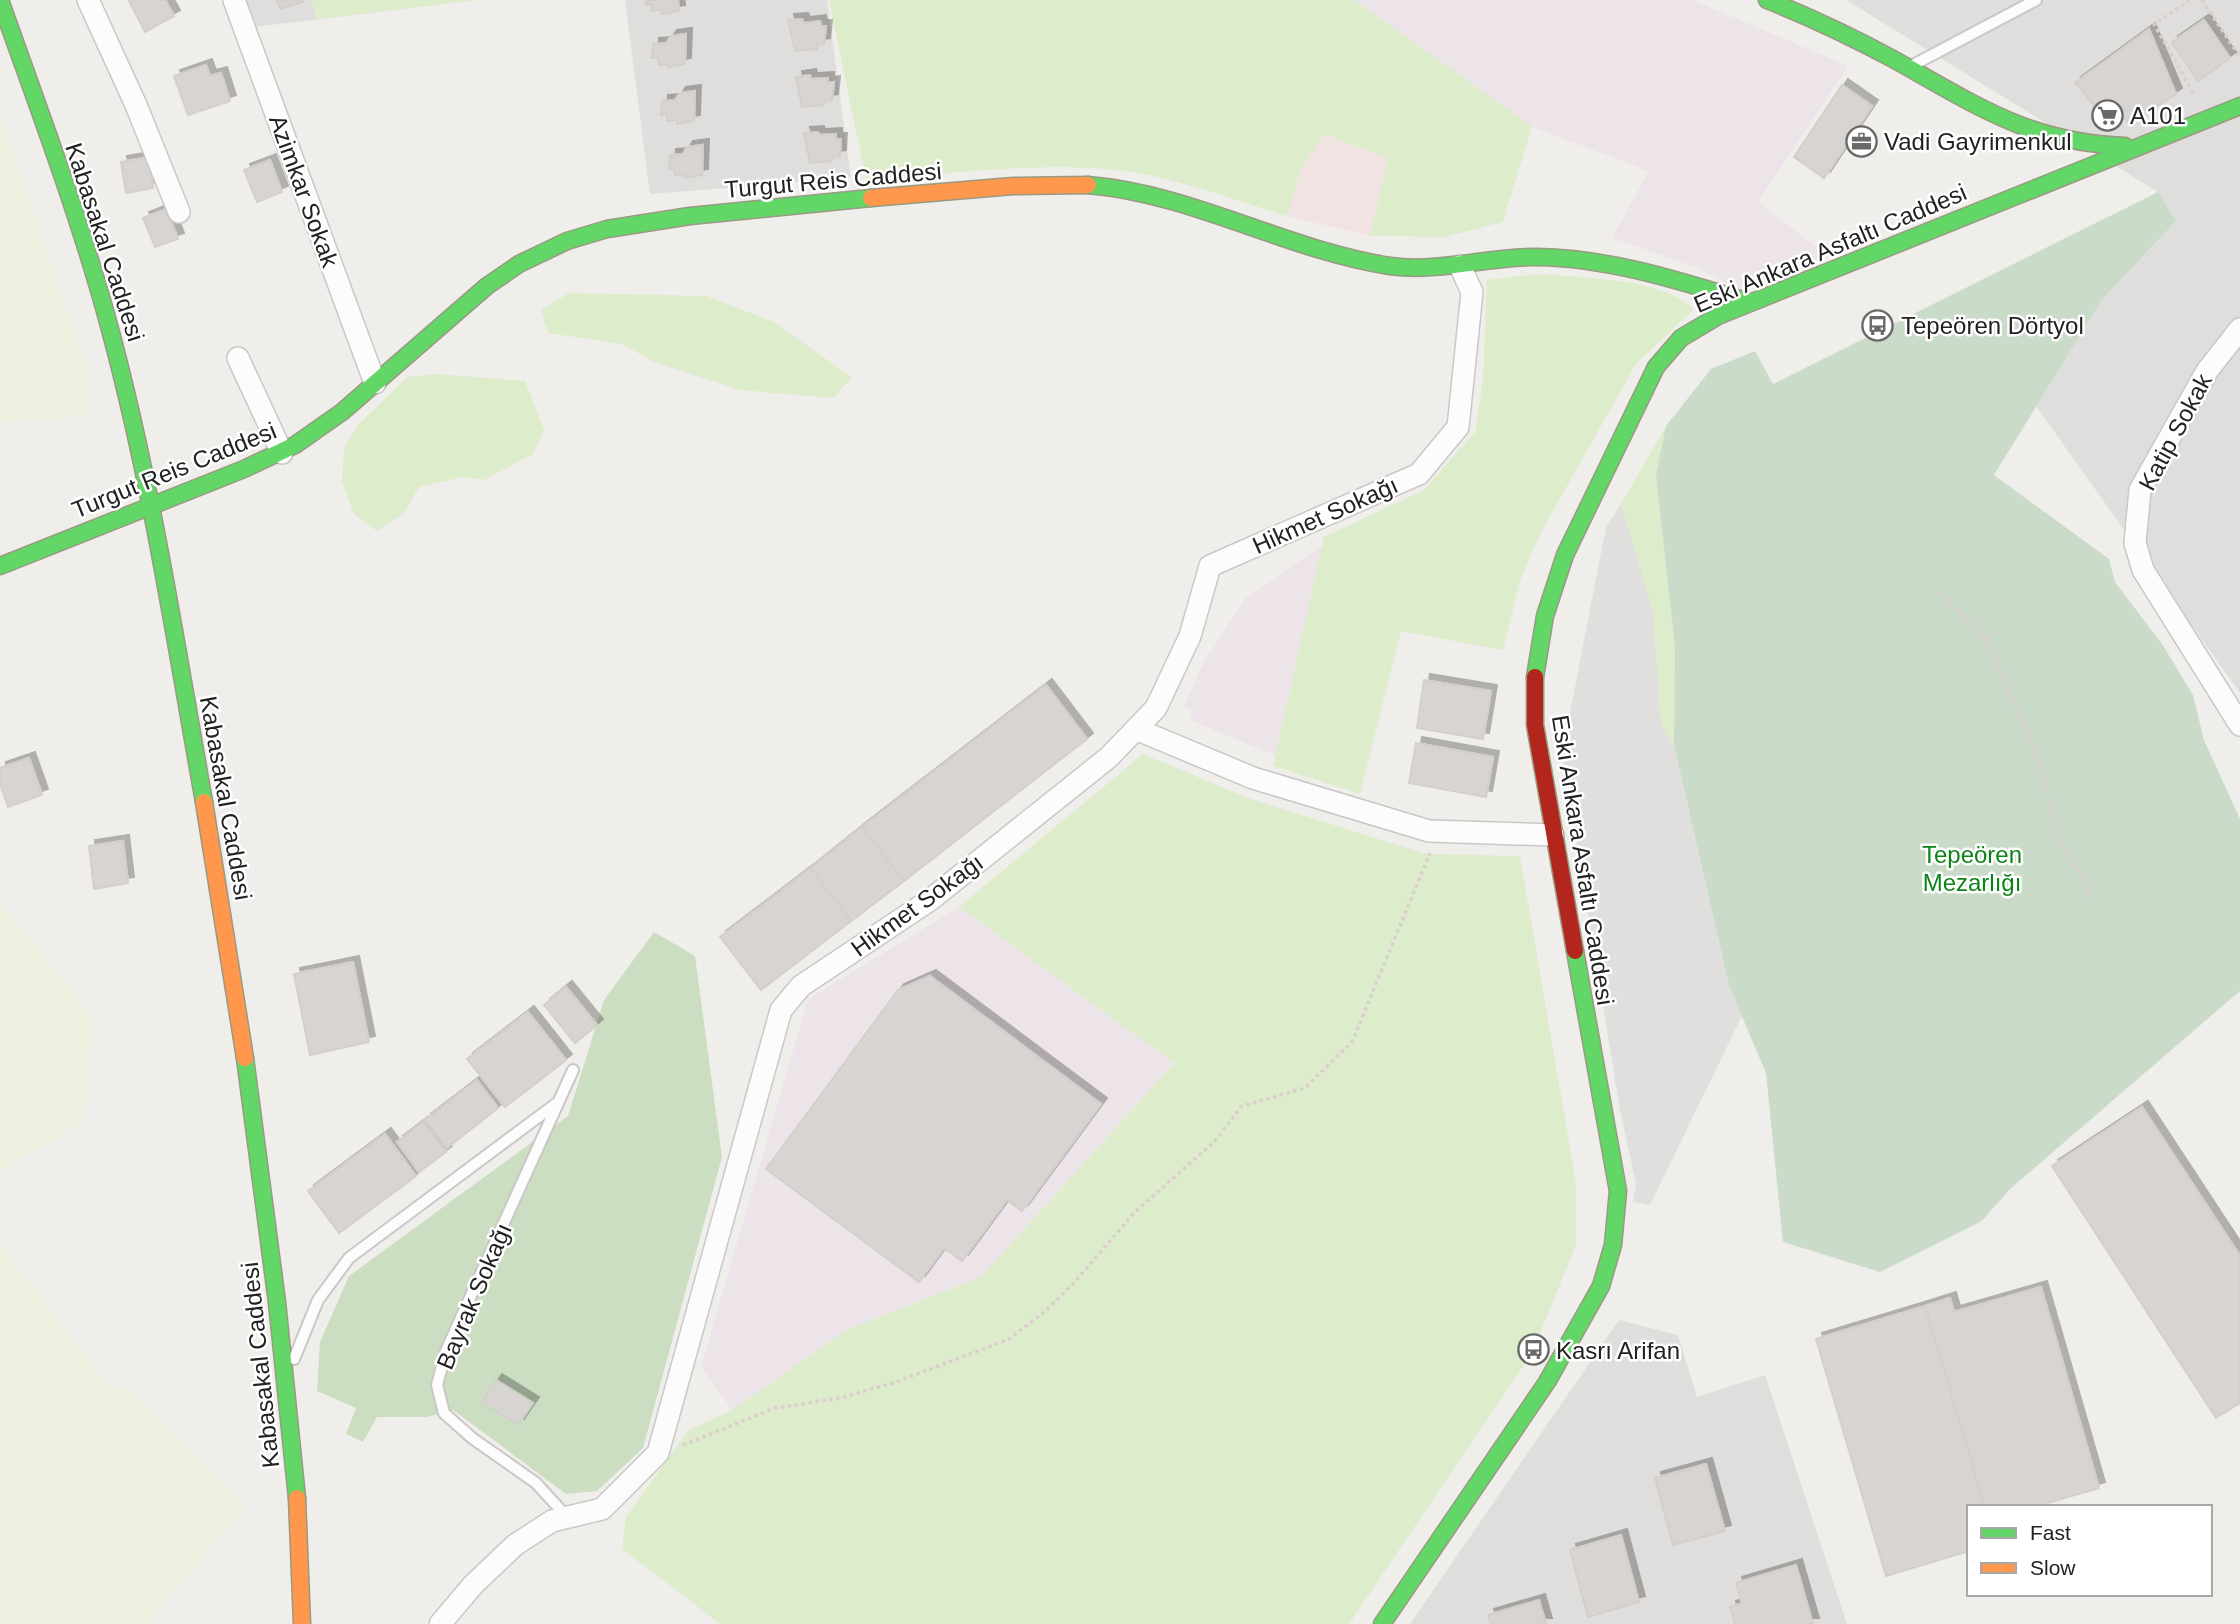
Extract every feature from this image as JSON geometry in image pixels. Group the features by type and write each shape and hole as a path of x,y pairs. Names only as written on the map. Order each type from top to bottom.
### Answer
{"street":[{"name":"Kabasakal Caddesi","path":"0,0 111,329 150,505 233,969 286,1381 301,1565 302,1624"},
{"path":"88,0 136,105 179,212"},
{"name":"Azimkar Sokak","path":"234,0 375,383"},
{"path":"1767,0 1798,5 2015,128 2080,145 2141,145"},
{"name":"Eski Ankara Asfaltı Caddesi","path":"1382,1624 1547,1382 1601,1286 1613,1245 1618,1191 1535,725 1535,663 1545,616 1564,555 1644,386 1667,352 1698,327 1749,303 2011,198 2056,173 2141,145 2240,106"},
{"path":"2015,128 2028,145"},
{"path":"2056,173 2072,191"},
{"path":"2011,198 2027,176"},
{"path":"2013,215 2108,177"},
{"name":"Turgut Reis Caddesi","path":"0,566 282,453 340,414 445,317 482,288 556,245 628,225 791,204 1054,185 1099,186 1170,199 1363,260 1431,269 1536,256 1578,259 1654,275 1749,303"},
{"name":"Hikmet Sokağı","path":"440,1624 473,1585 515,1545 552,1521 602,1508 658,1453 781,1010 801,986 940,891 1110,757 1156,708 1190,636 1210,566 1419,474 1458,428 1472,292 1460,266"},
{"name":"Katip Sokak","path":"2240,329 2207,371 2140,490 2135,542 2143,570 2240,725"},
{"path":"238,358 282,453"},
{"path":"1593,494 1662,393"},
{"path":"1136,729 1253,778 1369,816 1439,831 1553,835"}],"lane":[{"path":"1908,68 2036,0"},
{"name":"Bayrak Sokağı","path":"567,1517 536,1483 472,1438 444,1413 437,1385 446,1351 573,1070"},
{"path":"286,1381 318,1300 349,1258 559,1101"}],"path":[{"path":"2190,0 2154,24 2208,118"},
{"path":"2202,0 2240,57"},
{"path":"1940,593 1984,635 2041,764 2057,835 2094,900"},
{"path":"651,1460 733,1422 775,1408 840,1398 896,1381 1009,1339 1043,1313 1073,1284 1135,1212 1214,1142 1241,1106 1305,1088 1352,1042 1439,831"}],"shaded area":[{"path":"245,0 477,0 254,27"},
{"path":"625,0 827,0 851,178 650,194"},
{"path":"1354,0 1693,0 1848,66 1758,202 1828,256 1738,289 1696,267 1612,238 1649,171 1525,124"},
{"path":"1846,0 2240,0 2240,693 2036,406 2101,301 2176,221 2158,192"},
{"path":"1323,134 1388,158 1370,236 1287,216 1301,169"},
{"path":"1621,504 1653,611 1661,724 1674,746 1729,986 1742,1016 1650,1205 1633,1202 1636,1184 1620,1110 1562,754 1606,527"},
{"path":"1322,546 1276,756 1190,720 1192,710 1184,706 1204,662 1245,599"},
{"path":"959,907 1174,1062 981,1277 848,1329 732,1410 701,1367 808,999"},
{"path":"1619,1320 1678,1335 1697,1397 1765,1375 1847,1624 1410,1624"}],"green space":[{"path":"311,0 477,0 317,19"},
{"path":"829,0 1354,0 1532,126 1503,222 1444,237 1370,236 1388,158 1324,134 1301,169 1287,216 1174,181 1106,169 1016,168 866,179"},
{"path":"0,114 90,377 87,416 0,423"},
{"name":"Tepeören Mezarlığı","path":"2158,192 2176,221 2101,301 1994,475 2109,559 2115,582 2162,644 2193,695 2204,740 2240,819 2240,991 2010,1189 1982,1221 1880,1272 1783,1242 1766,1073 1729,986 1674,746 1675,647 1656,475 1666,426 1711,369 1755,351 1773,384"},
{"path":"1537,274 1597,278 1641,285 1679,298 1694,309 1636,364 1540,534 1520,581 1503,650 1401,631 1360,794 1273,766 1324,537 1424,490 1475,432 1483,379 1487,280"},
{"path":"569,293 707,296 776,323 852,378 833,398 740,390 654,362 622,344 548,333 541,310"},
{"path":"437,374 525,381 544,430 533,454 484,480 463,477 419,487 404,513 377,531 354,514 342,482 344,448 358,425 407,377"},
{"path":"1666,426 1656,475 1675,647 1674,746 1661,724 1653,611 1621,504"},
{"path":"1143,754 1248,798 1426,854 1520,856 1576,1183 1576,1245 1532,1353 1349,1624 720,1624 622,1549 626,1517 689,1430 732,1410 848,1329 981,1277 1174,1063 959,907"},
{"path":"0,903 94,1019 82,1122 0,1172"},
{"path":"654,932 695,956 722,1157 643,1448 597,1491 566,1494 453,1410 427,1417 377,1417 363,1442 346,1434 356,1408 317,1391 320,1342 349,1276 568,1116 604,1000"},
{"path":"0,1244 109,1387 127,1387 245,1507 146,1624 0,1624"}],"building":[{"path":"165,0 174,16 145,32 129,1"},
{"path":"277,0 302,0 303,2 280,9"},
{"path":"646,0 678,0 679,11 662,14 662,10 652,11 652,4 646,5"},
{"path":"802,19 804,23 820,21 821,26 826,26 824,44 816,45 817,49 795,51 788,20"},
{"path":"2204,20 2230,58 2198,81 2172,42"},
{"path":"2149,29 2176,94 2129,124 2125,117 2111,125 2075,83"},
{"path":"686,34 685,64 668,67 668,64 659,65 658,58 652,58 653,44 666,43 671,36"},
{"path":"206,65 210,76 221,73 230,101 188,115 174,76"},
{"path":"810,75 811,79 828,78 828,83 834,82 832,100 824,101 824,105 802,107 796,77"},
{"path":"1842,85 1872,106 1824,178 1794,157"},
{"path":"695,91 694,121 677,124 677,120 667,121 667,114 661,115 662,101 675,100 680,93"},
{"path":"818,132 819,135 836,134 836,139 841,139 840,156 832,157 832,161 810,163 804,133"},
{"path":"703,145 702,175 685,178 684,175 675,175 674,169 669,169 670,155 683,154 687,147"},
{"path":"149,157 153,188 126,193 121,162"},
{"path":"270,160 282,192 257,202 244,170"},
{"path":"166,209 178,239 155,247 143,218"},
{"path":"1424,680 1491,691 1483,739 1417,728"},
{"path":"1046,685 1087,739 904,881 862,827"},
{"path":"1416,743 1493,757 1486,797 1409,783"},
{"path":"29,758 42,795 8,807 0,784 0,768"},
{"path":"862,827 904,881 851,921 811,868"},
{"path":"123,841 128,883 94,889 89,846"},
{"path":"811,868 851,921 761,990 720,937"},
{"path":"353,962 369,1042 310,1055 294,974"},
{"path":"930,976 1101,1104 1022,1211 1007,1200 962,1261 944,1248 919,1282 766,1169 898,990"},
{"path":"566,987 597,1025 575,1043 544,1005"},
{"path":"528,1012 566,1060 505,1107 467,1059"},
{"path":"477,1080 498,1108 447,1148 425,1120"},
{"path":"2142,1107 2240,1256 2240,1403 2216,1418 2052,1166"},
{"path":"423,1122 446,1152 419,1172 397,1142"},
{"path":"385,1134 416,1176 339,1233 308,1191"},
{"path":"2041,1287 2099,1488 2041,1505 1984,1505 1925,1306 1950,1298 1954,1312"},
{"path":"1925,1306 1984,1505 1967,1505 1967,1552 1886,1576 1816,1339"},
{"path":"496,1380 533,1403 518,1425 482,1402"},
{"path":"1706,1464 1725,1531 1673,1545 1655,1478"},
{"path":"1621,1535 1639,1602 1588,1617 1570,1550"},
{"path":"1796,1565 1813,1624 1735,1624 1730,1607 1742,1603 1736,1583"},
{"path":"1539,1600 1546,1624 1491,1624 1488,1615"}],"traffic: fast":[{"path":"0,0 73,207 126,391 151,507 204,802"},
{"path":"1767,0 1862,43 2003,118 2060,137 2125,146"},
{"path":"1535,677 1545,616 1565,555 1656,367 1681,338 1718,316 2240,106"},
{"path":"1088,185 1165,199 1314,248 1390,266 1445,266 1519,257 1564,258 1644,272 1749,302"},
{"path":"0,566 244,469 295,445 342,412 487,286 519,264 567,241 607,229 690,216 871,198"},
{"path":"1382,1624 1547,1382 1601,1286 1613,1245 1618,1191 1575,951"},
{"path":"245,1058 277,1302 297,1498"}],"traffic: slow":[{"path":"871,198 1013,186 1088,185"},
{"path":"204,802 245,1058"},
{"path":"297,1498 302,1624"}],"traffic: jam":[{"path":"1535,677 1535,725 1575,951"}],"place":[{"name":"A101","path":"2107,115"},
{"name":"Vadi Gayrimenkul","path":"1861,141"},
{"name":"Tepeören Dörtyol","path":"1878,325"},
{"name":"Kasrı Arifan","path":"1533,1350"}]}
